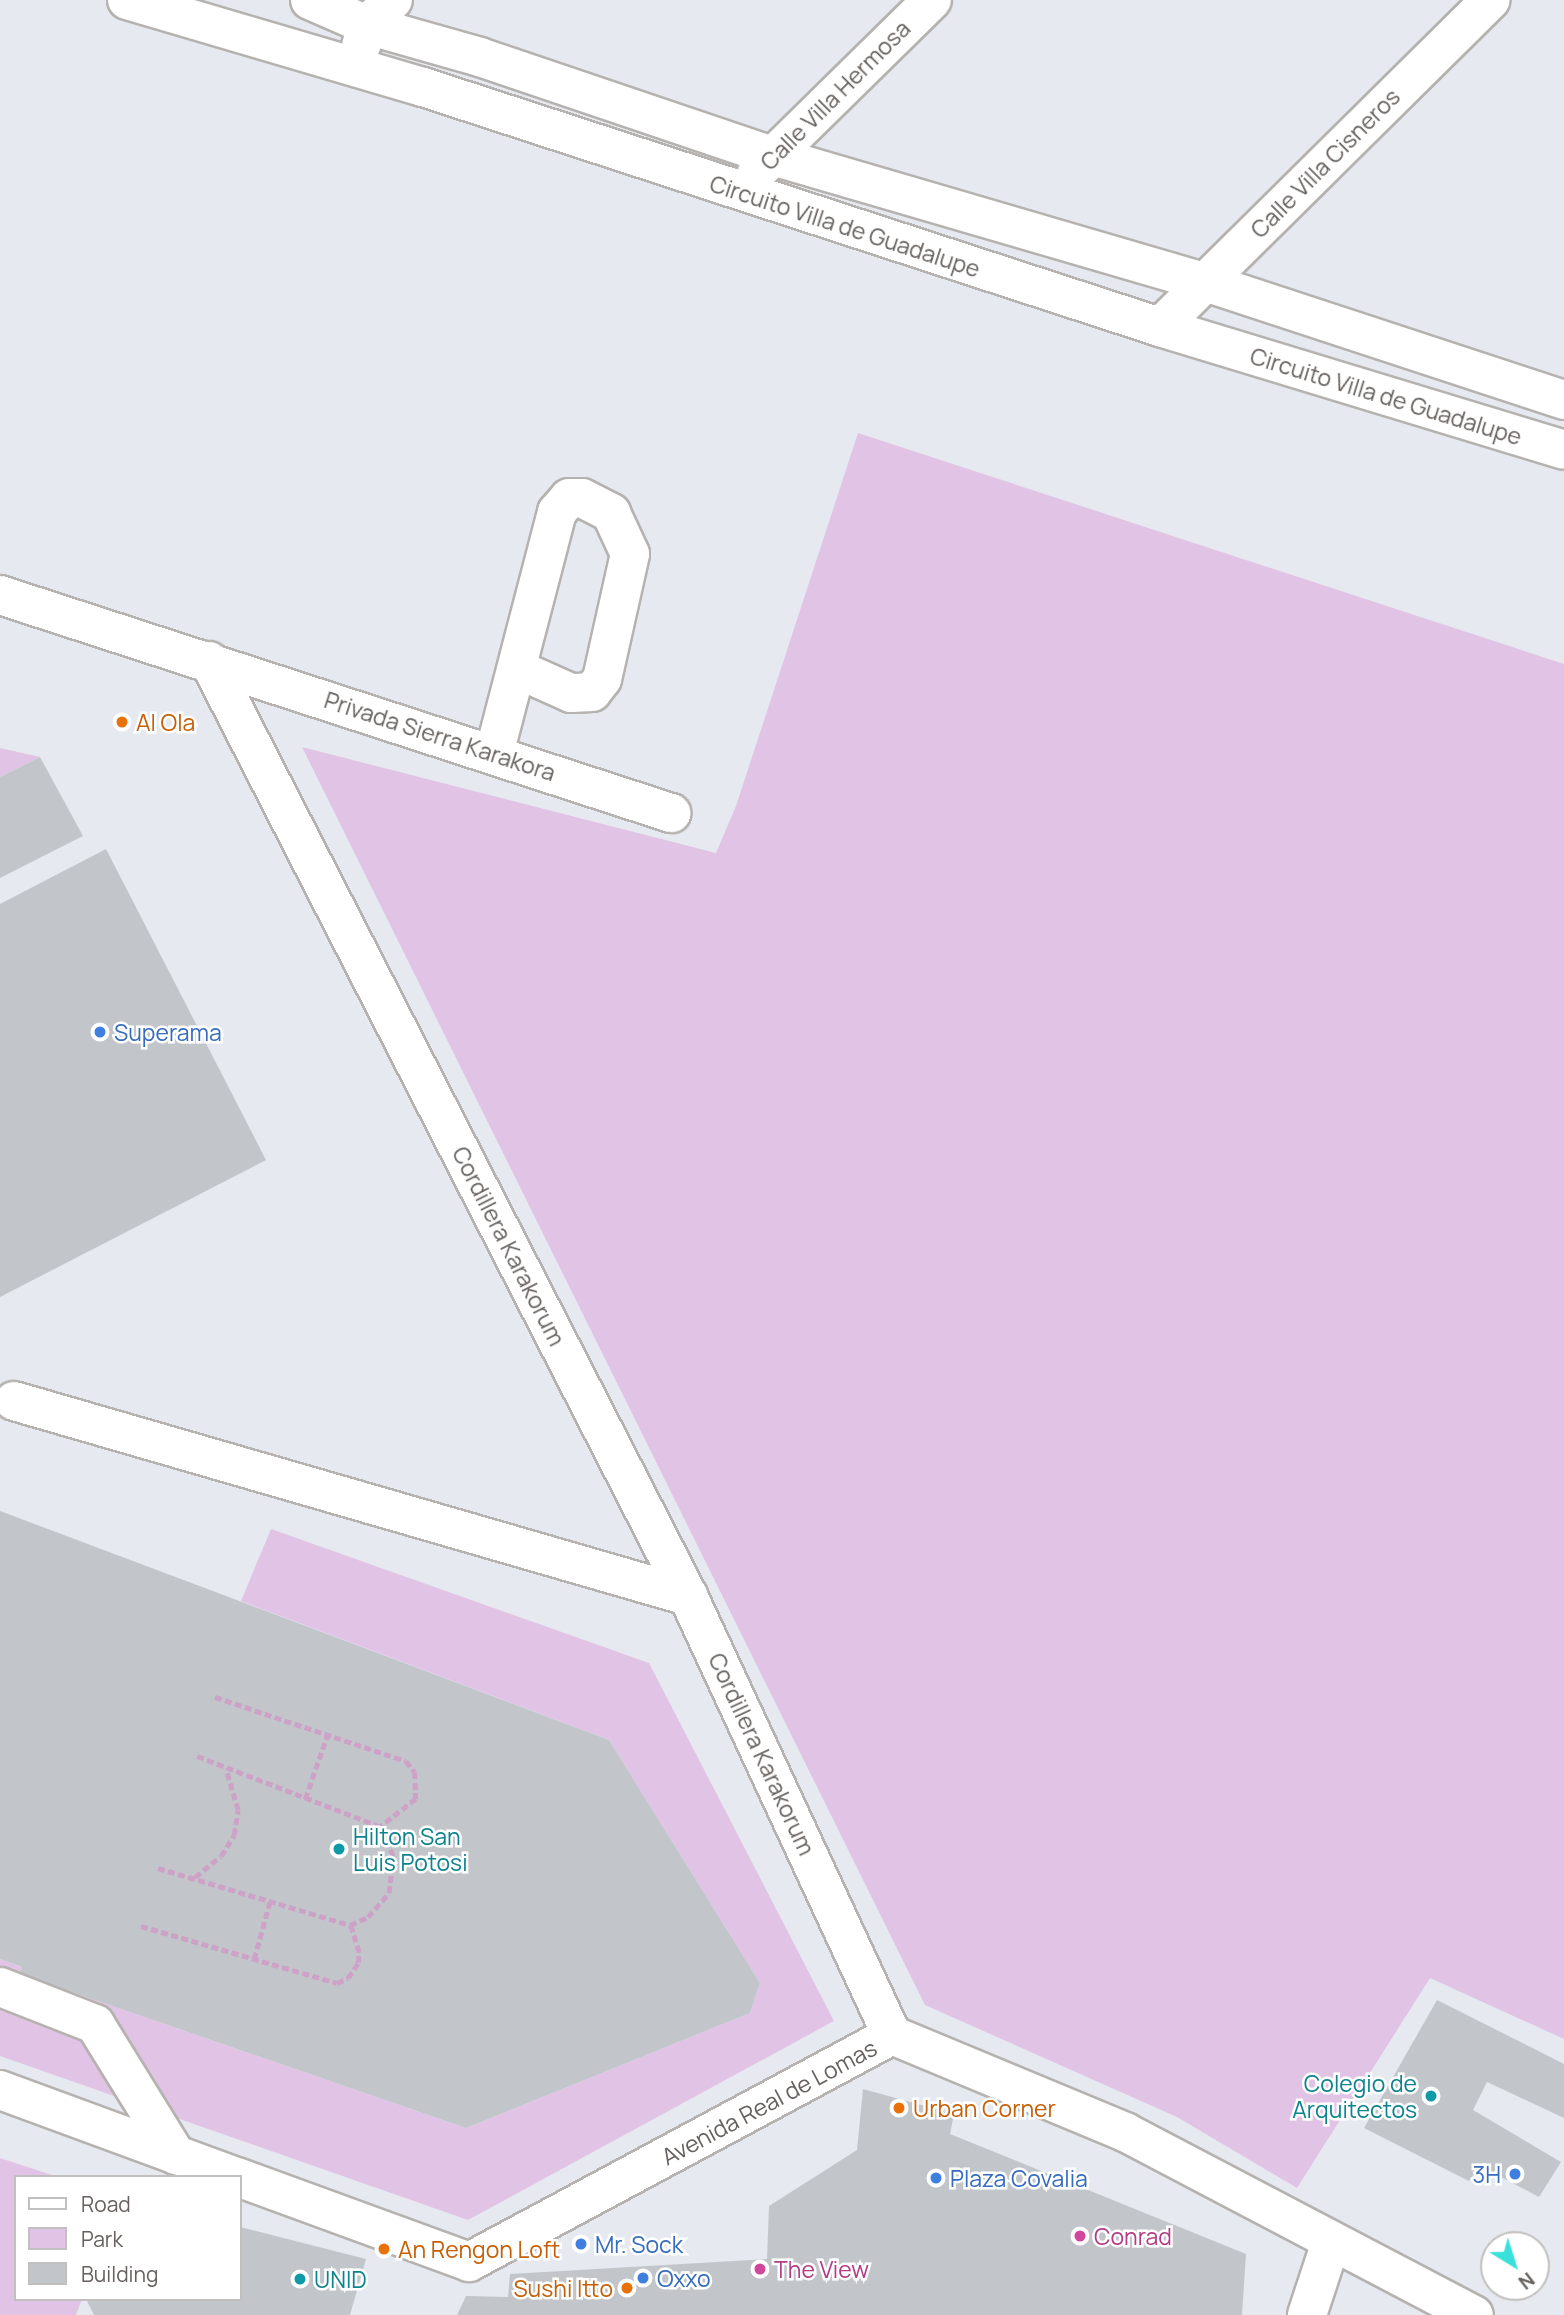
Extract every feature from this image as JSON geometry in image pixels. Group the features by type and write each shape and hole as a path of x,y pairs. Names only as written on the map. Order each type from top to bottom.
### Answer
{"street":[{"name":"Circuito Villa de Guadalupe","path":"127,0 423,87 1160,327 1564,450"},
{"name":"Circuito Villa de Guadalupe","path":"310,0 380,13 480,57 772,156 1205,282 1564,400"},
{"name":"Calle Villa Hermosa","path":"739,192 772,156 932,0"},
{"name":"Calle Villa Cisneros","path":"1160,327 1490,0"},
{"path":"355,69 380,13"},
{"path":"494,754 557,512 569,498 582,498 611,513 630,554 602,679 592,692 571,693 517,669"},
{"path":"0,595 209,661"},
{"name":"Privada Sierra Karakora","path":"209,661 671,813"},
{"name":"Cordillera Karakorum","path":"209,661 688,1596 892,2035"},
{"path":"14,1401 688,1596"},
{"path":"0,1987 95,2024 176,2155"},
{"name":"Avenida Real de Lomas","path":"242,2179 469,2262 892,2035 1125,2132 1474,2315"},
{"name":"Avenida Real de Lomas","path":"0,2090 230,2175"},
{"path":"1307,2315 1331,2242"}],"path":[{"path":"215,1697 406,1761 415,1772 416,1799 395,1820 380,1828"},
{"path":"305,1799 328,1733"},
{"path":"158,1868 350,1925 368,1917 389,1893 393,1856 380,1828 197,1756"},
{"path":"195,1877 221,1856 234,1835 238,1810 226,1769"},
{"path":"254,1959 270,1901"},
{"path":"141,1926 337,1983 348,1978 358,1963 359,1952 350,1925"}],"green space":[{"path":"858,433 1564,664 1564,2039 1430,1978 1297,2188 1177,2117 925,2005 302,747 716,853 736,806"},
{"path":"0,748 40,757 0,777"},
{"path":"271,1529 649,1663 834,2021 468,2220 0,2056 0,1959 22,1967 5,2012 52,2030 69,1991 466,2128 750,2013 760,1983 609,1740 241,1601"},
{"path":"0,2158 52,2175 14,2175 14,2301 81,2301 76,2315 0,2315"}],"building":[{"path":"40,757 83,836 0,878 0,777"},
{"name":"Superama","path":"106,849 266,1160 0,1297 0,904"},
{"name":"Hilton San Luis Potosi","path":"0,1511 609,1740 760,1983 750,2013 466,2128 69,1991 53,2030 5,2012 22,1967 0,1959"},
{"name":"Colegio de Arquitectos","path":"1437,2000 1564,2064 1564,2118 1487,2082 1473,2110 1561,2162 1539,2197 1480,2166 1469,2181 1364,2128"},
{"name":"Plaza Covalia","path":"863,2089 954,2114 950,2134 1246,2254 1242,2315 457,2315 466,2296 508,2297 510,2274 767,2259 769,2206 857,2150"},
{"name":"UNID","path":"242,2228 366,2259 350,2315 94,2315 87,2301 242,2301"}],"place":[{"name":"Al Ola","path":"122,722"},
{"name":"Superama","path":"100,1032"},
{"name":"Hilton San Luis Potosi","path":"339,1849"},
{"name":"Colegio de Arquitectos","path":"1431,2096"},
{"name":"Urban Corner","path":"899,2108"},
{"name":"3H","path":"1515,2174"},
{"name":"Plaza Covalia","path":"936,2178"},
{"name":"Conrad","path":"1080,2236"},
{"name":"Mr. Sock","path":"581,2244"},
{"name":"An Rengon Loft","path":"384,2249"},
{"name":"The View","path":"760,2269"},
{"name":"Oxxo","path":"643,2278"},
{"name":"UNID","path":"300,2279"},
{"name":"Sushi Itto","path":"627,2288"}]}
